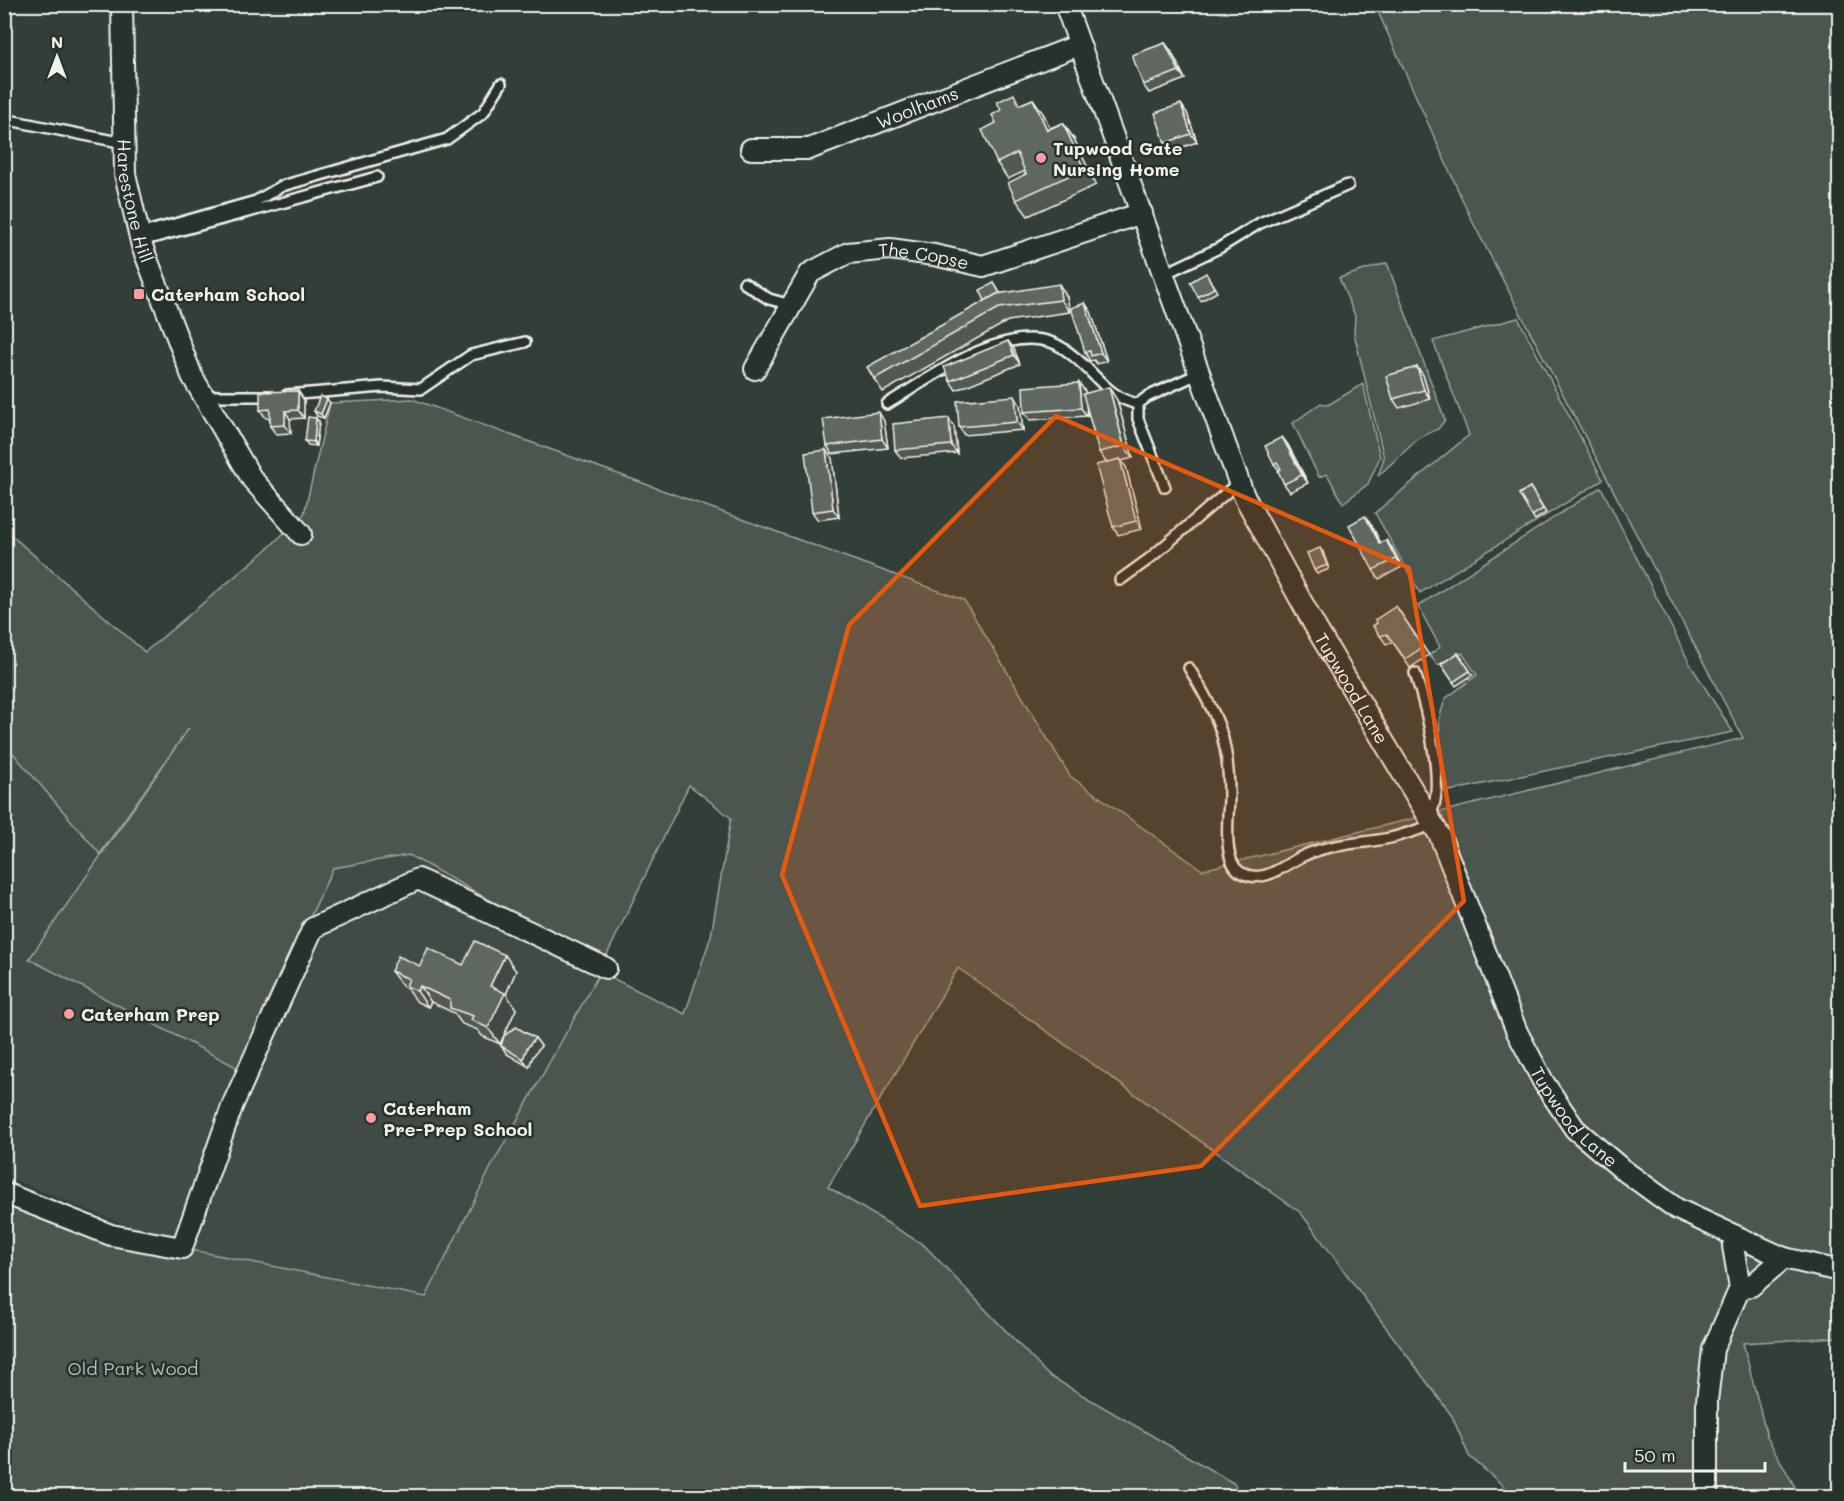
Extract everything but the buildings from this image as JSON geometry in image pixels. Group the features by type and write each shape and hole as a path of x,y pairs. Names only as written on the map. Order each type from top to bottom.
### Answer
{"street":[{"name":"Harestone Hill","path":"122,4 125,174 140,238 192,376 252,479 301,534"},
{"name":"Tupwood Lane","path":"1065,4 1244,496 1316,628 1431,821 1517,1032 1559,1108 1575,1129 1631,1176 1677,1209 1735,1238 1784,1258 1839,1271"},
{"name":"Woolhams","path":"751,149 809,149 1079,45"},
{"name":"The Copse","path":"755,369 810,273 848,253 890,249 934,255 983,266 992,265 1142,213"},
{"path":"4,1193 111,1235 182,1248 233,1104 313,928 418,879 606,968"},
{"path":"1707,1497 1707,1401 1713,1349 1740,1288 1735,1238"},
{"path":"1740,1288 1751,1286 1784,1258"}],"lane":[{"path":"140,238 256,201 282,186 447,139 483,113 501,84"},
{"path":"4,119 124,143"},
{"path":"140,238 377,177"},
{"path":"1164,274 1220,248 1260,222 1348,185"},
{"path":"744,283 769,299 791,305"},
{"path":"887,404 985,349 1027,339 1051,342 1077,359 1122,401 1138,404 1147,397 1200,373"},
{"path":"204,396 282,395 382,387 421,389 471,355 525,342"},
{"path":"1138,404 1138,419 1165,488"},
{"path":"1120,580 1149,559 1239,482"},
{"path":"1189,668 1216,714 1224,739 1229,776 1227,848 1233,865 1242,873 1266,875 1304,855 1333,845 1391,838 1431,821 1436,790 1430,724 1415,673"}],"highlighted area":[{"path":"1056,416 1409,568 1464,901 1201,1166 920,1206 782,875 849,625"}],"shaded area":[{"name":"Caterham Pre-Prep School","path":"4,744 100,854 29,959 240,1069 333,868 408,854 603,963 491,1167 426,1297 182,1248 5,1176"}],"green space":[{"name":"Old Park Wood","path":"1375,5 1839,5 1839,1337 1743,1343 1767,1437 1800,1496 1515,1496 1469,1456 1452,1416 1301,1213 958,968 828,1187 924,1245 1048,1375 1235,1484 1238,1496 5,1496 5,1195 182,1248 426,1297 491,1167 600,972 685,1014 711,936 731,818 689,785 603,963 409,855 333,868 240,1069 29,959 189,728 100,854 5,744 4,529 145,652 264,552 304,514 330,403 412,399 964,600 1070,776 1202,870 1743,738 1471,219"},
{"path":"1387,263 1445,420 1438,429 1419,438 1378,476 1384,458 1354,333 1355,316 1339,278"},
{"path":"1518,318 1603,480 1420,593 1375,513 1469,435 1433,341"},
{"path":"1363,384 1380,457 1368,484 1343,503 1327,474 1319,477 1293,423 1321,403 1328,405"},
{"path":"1601,487 1690,664 1733,732 1444,792 1439,720 1445,699 1477,675 1462,653 1438,665 1429,655 1440,647 1418,606"}],"place":[{"name":"Tupwood Gate Nursing Home","path":"1041,158"},
{"name":"Caterham School","path":"139,294"},
{"name":"Caterham Prep","path":"69,1014"},
{"name":"Caterham Pre-Prep School","path":"371,1118"}]}
